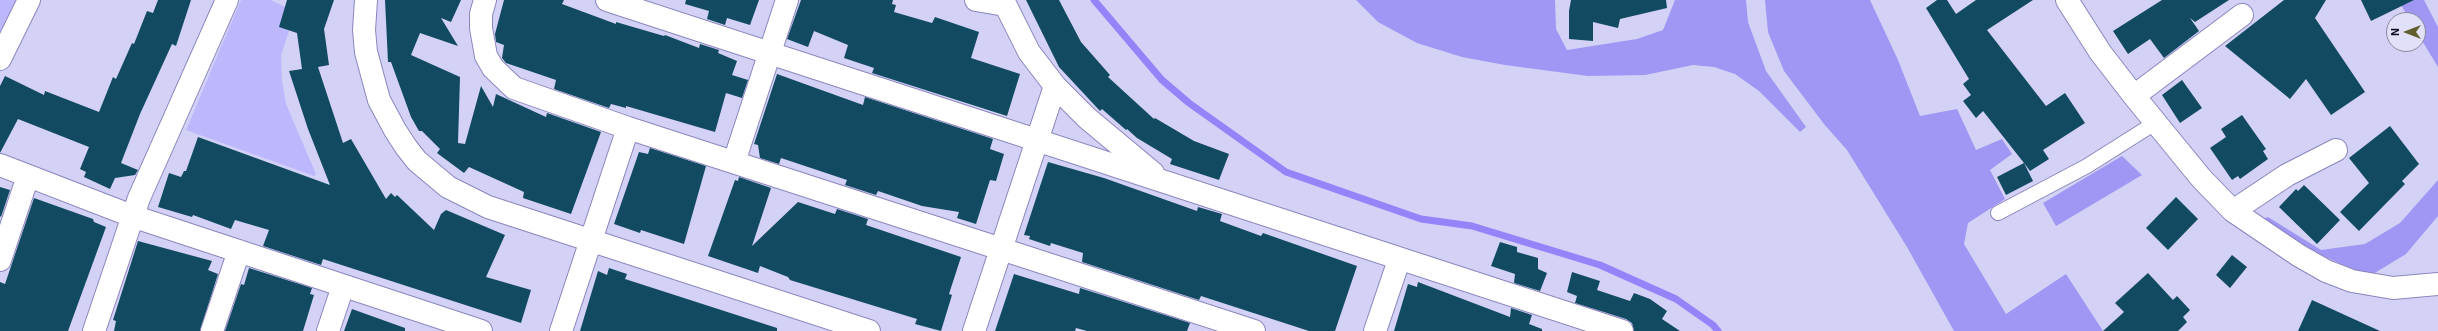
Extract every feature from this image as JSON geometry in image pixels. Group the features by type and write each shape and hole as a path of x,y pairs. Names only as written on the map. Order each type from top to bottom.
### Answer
{"street":[{"path":"0,59 29,0"},
{"path":"94,331 132,216 227,0"},
{"path":"366,0 364,30 366,52 374,84 395,130 417,161 448,187 467,198 488,207 869,331"},
{"path":"485,0 481,14 482,42 493,68 514,88 628,128 1254,331"},
{"path":"607,0 1399,260 1622,331"},
{"path":"734,162 787,0"},
{"path":"976,0 1004,3 1029,52 1055,86 1119,146 1169,184"},
{"path":"2074,2 2100,52 2155,123 2201,178 2233,211 2298,255 2326,271 2352,281 2393,288 2438,284"},
{"path":"2134,96 2242,15"},
{"path":"974,331 1055,86"},
{"path":"561,331 628,128"},
{"path":"2233,211 2287,175 2336,150"},
{"path":"0,165 132,216 343,286 448,326 481,331"},
{"path":"0,260 28,176"},
{"path":"212,331 239,251"},
{"path":"1375,331 1399,260"},
{"path":"328,331 343,286"}],"lane":[{"path":"1998,213 2087,166 2155,123"}],"shaded area":[{"path":"0,0 22,0 0,45"},
{"path":"241,0 271,0 295,12 281,56 282,81 286,104 316,174 314,176 186,130"},
{"path":"1356,0 1555,0 1556,29 1567,50 1637,39 1663,30 1675,0 1746,0 1748,22 1766,71 1806,127 1800,132 1759,91 1735,74 1714,67 1693,65 1645,75 1588,76 1505,65 1462,57 1417,43 1378,22"},
{"path":"1765,0 1870,0 1898,60 1920,116 1957,109 1976,150 2002,139 2012,154 1990,170 2005,199 1968,223 1964,244 2006,314 2066,274 2103,331 1954,331 1907,247 1847,150 1824,124 1784,71 1768,32"},
{"path":"2398,0 2424,0 2438,27 2438,67 2426,47 2426,12 2405,12"},
{"path":"2122,156 2142,175 2056,226 2043,203"},
{"path":"2438,180 2438,216 2406,254 2373,274 2357,271 2312,251 2263,219 2268,217 2321,250 2365,244 2400,223"}],"building":[{"path":"158,0 191,0 176,46 172,44 140,114 121,163 138,170 135,175 115,178 110,189 84,177 86,172 80,169 89,147 18,119 0,153 0,86 5,76 44,95 45,91 99,112 113,77 116,79 132,43 134,44 147,11 153,13"},
{"path":"287,0 334,0 324,29 329,65 318,67 343,143 351,139 386,199 391,193 395,197 397,195 434,230 441,214 446,210 505,235 486,277 531,290 521,323 323,259 321,265 263,246 269,230 235,220 231,229 193,215 192,217 158,207 169,173 181,177 184,171 186,171 198,137 330,185 308,129 289,71 302,69 297,33 279,27"},
{"path":"385,0 461,0 451,22 441,18 458,46 420,33 411,55 460,77 458,143 465,144 481,86 493,107 496,94 546,117 547,113 601,132 571,214 523,198 524,192 469,167 464,173 437,153 440,149 422,131 419,131 411,117 391,62 388,62"},
{"path":"504,0 564,0 562,4 616,24 616,22 664,36 665,35 699,48 700,44 719,50 718,53 737,61 732,75 748,80 742,98 726,93 715,132 626,106 626,108 611,104 609,108 554,89 556,80 506,63 502,58 504,45 496,42 495,34"},
{"path":"686,0 759,0 750,25 727,18 725,25 707,19 709,11 685,4"},
{"path":"801,0 893,0 892,4 896,5 894,12 932,23 935,17 979,32 971,58 1020,74 1007,116 872,73 874,68 844,58 848,45 814,31 808,47 787,39"},
{"path":"1026,0 1059,0 1081,42 1110,75 1108,77 1154,119 1155,118 1194,141 1229,154 1219,180 1170,164 1172,159 1137,138 1102,109 1100,111 1059,67"},
{"path":"1571,0 1666,0 1667,8 1620,19 1618,28 1593,22 1593,41 1569,39 1569,11"},
{"path":"1937,0 1947,0 1956,14 1976,0 2033,0 1987,30 2046,106 2065,93 2085,123 2043,150 2049,159 2030,171 1983,111 1976,118 1963,101 1971,95 1963,84 1969,79 1926,8"},
{"path":"2162,0 2229,0 2195,22 2190,18 2199,31 2164,58 2150,39 2128,54 2113,31"},
{"path":"2284,0 2326,0 2315,18 2365,92 2331,115 2306,79 2290,99 2225,46"},
{"path":"2361,0 2414,0 2389,12 2386,12 2386,14 2371,21"},
{"path":"777,74 863,105 865,97 993,139 990,149 1004,154 996,181 990,180 976,224 957,218 959,212 922,206 878,191 876,195 845,185 847,180 781,158 779,164 760,158 758,145 754,144"},
{"path":"2182,80 2202,108 2180,123 2162,95"},
{"path":"2242,115 2266,149 2263,151 2268,159 2240,179 2238,176 2232,180 2210,148 2226,137 2221,129"},
{"path":"2390,126 2419,164 2402,181 2405,184 2359,231 2340,212 2369,183 2349,158"},
{"path":"650,148 706,166 684,244 641,230 640,233 614,224 639,152 648,154"},
{"path":"1048,162 1104,178 1197,211 1198,207 1222,214 1220,221 1261,236 1263,233 1357,266 1335,331 1309,331 1201,296 1199,300 1082,262 1083,253 1051,243 1050,246 1029,239 1030,236 1024,235"},
{"path":"2024,163 2033,181 2006,195 1997,177"},
{"path":"739,177 771,188 752,246 798,202 835,214 837,209 868,219 866,225 961,257 949,294 952,295 941,331 915,324 917,319 790,280 788,277 760,266 758,273 708,256 735,180 738,181"},
{"path":"2304,185 2340,220 2317,244 2279,207 2296,189 2298,191"},
{"path":"0,187 10,190 1,217 0,216"},
{"path":"2176,197 2198,219 2168,250 2146,228"},
{"path":"34,198 93,219 94,222 106,227 68,331 0,331 0,282 5,284"},
{"path":"138,241 212,261 208,270 218,274 200,331 114,331 116,321 113,320"},
{"path":"1500,242 1517,247 1517,252 1538,258 1538,269 1547,273 1540,291 1514,283 1515,274 1491,266"},
{"path":"2232,255 2247,267 2230,288 2216,275"},
{"path":"249,268 312,288 310,294 314,295 303,331 225,331 241,284 244,285"},
{"path":"609,268 627,274 625,279 777,328 777,331 580,331 598,271 607,275"},
{"path":"1572,272 1600,281 1597,290 1630,301 1634,293 1650,299 1667,311 1662,319 1680,331 1634,331 1632,323 1626,319 1575,303 1577,296 1567,292"},
{"path":"2148,273 2173,300 2177,296 2190,310 2183,317 2187,322 2178,331 2103,331 2124,312 2115,303"},
{"path":"1014,274 1079,294 1080,288 1190,323 1187,331 1087,331 1076,328 1075,331 995,331"},
{"path":"1418,282 1510,317 1511,308 1532,315 1529,324 1542,329 1542,331 1394,331 1408,284 1417,287"},
{"path":"2312,300 2380,331 2298,331"},
{"path":"352,309 405,328 405,331 344,331"}],"waterway":[{"path":"1094,0 1162,80 1189,103 1286,172 1421,219 1472,226 1600,265 1676,299 1713,325 1718,331"}]}
